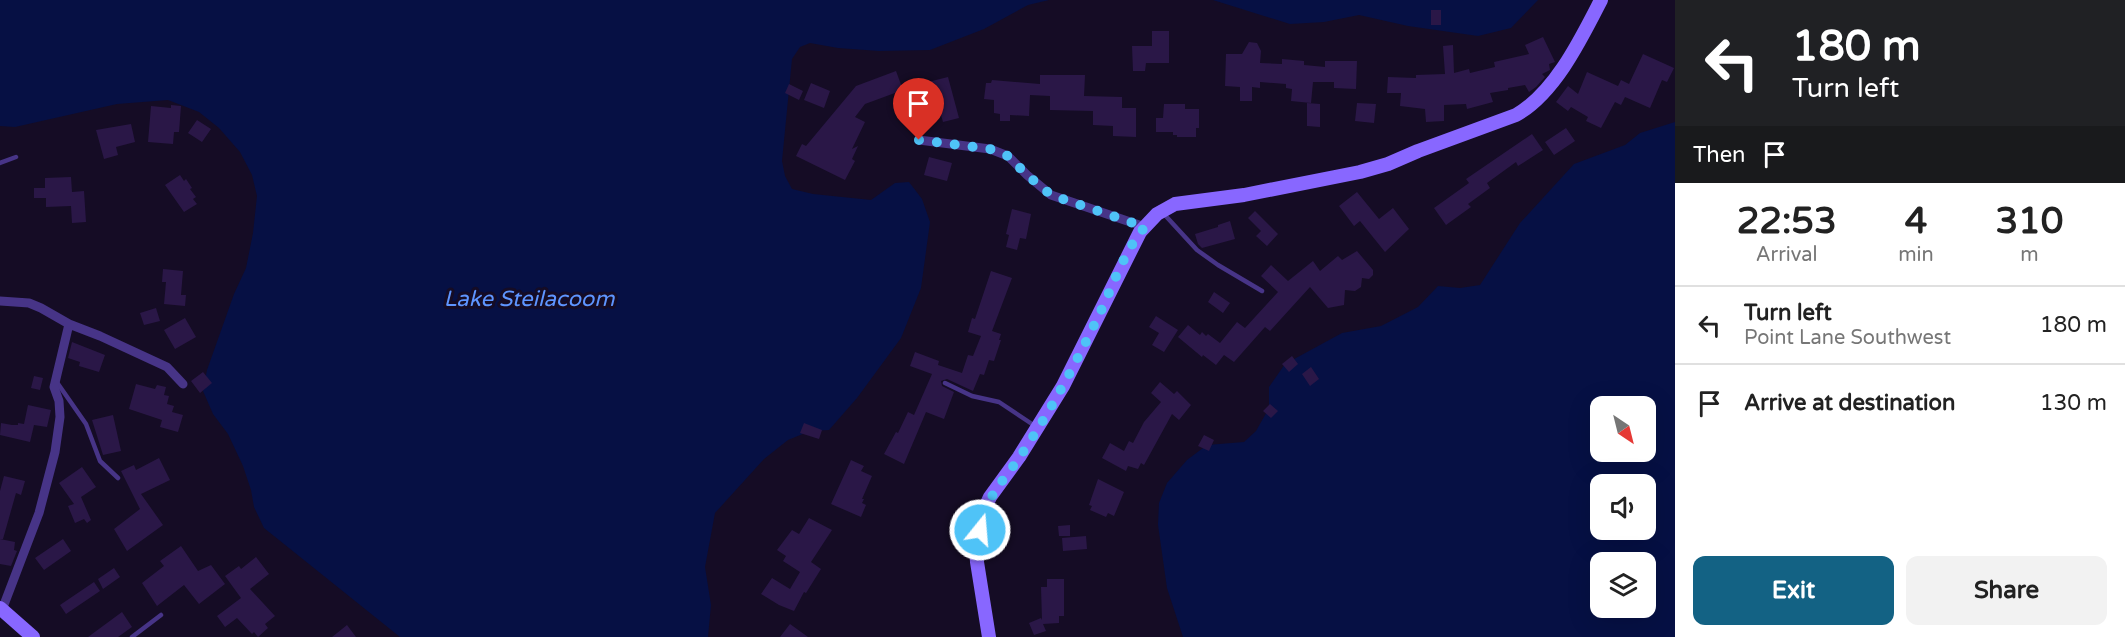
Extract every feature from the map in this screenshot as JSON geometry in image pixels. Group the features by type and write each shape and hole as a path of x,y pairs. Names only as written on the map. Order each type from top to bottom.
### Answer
{"street":[{"path":"989,637 976,562 976,546 983,512 1063,386 1127,255 1145,227 1161,211 1175,204 1244,195 1360,172 1388,164 1516,115 1528,108 1551,86 1600,0"},
{"path":"919,140 990,149 1008,156 1051,195 1145,227"},
{"path":"0,301 29,303 69,324 167,367 183,384"},
{"path":"33,637 1,609 39,513 56,452 60,417 59,401 54,387 69,324"}],"lane":[{"path":"0,163 15,157"},
{"path":"1161,211 1197,250 1262,291"},
{"path":"56,381 86,424 100,460 117,478"},
{"path":"945,384 972,396 999,402 1037,428"},
{"path":"132,637 161,615"}],"water":[{"name":"Lake Steilacoom","path":"0,0 1049,0 1028,5 984,29 930,50 879,51 810,43 800,47 792,59 782,161 785,176 792,189 813,194 871,200 895,183 909,182 922,199 930,222 921,288 901,338 857,398 829,430 810,431 788,440 764,459 715,513 705,567 711,605 708,637 400,637 264,528 254,507 243,466 228,434 213,414 203,391 207,370 234,294 246,268 253,233 257,196 252,175 240,152 219,128 199,112 168,100 117,104 15,127 0,126"},
{"path":"1213,0 1538,0 1511,28 1478,36 1408,26 1359,15 1324,22 1290,24"},
{"path":"1675,122 1675,637 1183,637 1167,588 1158,525 1159,503 1167,483 1187,460 1207,445 1244,442 1256,431 1269,408 1269,387 1285,364 1342,333 1381,326 1418,307 1438,286 1460,288 1480,285 1520,223 1574,164 1625,145 1640,133"}],"building":[{"path":"1431,10 1441,10 1441,25 1431,25"},
{"path":"1152,31 1169,31 1169,63 1146,63 1145,71 1133,71 1132,46 1152,46"},
{"path":"1543,37 1555,62 1549,64 1550,70 1542,74 1545,77 1529,92 1525,85 1490,93 1493,102 1467,109 1466,104 1444,105 1444,121 1426,122 1425,109 1400,106 1401,93 1387,93 1388,77 1416,78 1416,75 1445,74 1443,46 1453,45 1454,73 1469,69 1470,73 1495,67 1494,62 1529,54 1525,45"},
{"path":"1249,42 1257,43 1261,51 1260,63 1282,64 1282,59 1304,61 1304,65 1325,67 1325,61 1357,61 1356,89 1334,88 1334,82 1313,82 1311,103 1291,101 1292,89 1286,88 1286,84 1260,82 1260,88 1252,87 1252,101 1240,101 1240,87 1225,86 1226,54 1242,54"},
{"path":"1643,54 1674,68 1667,82 1662,80 1650,108 1625,97 1621,105 1615,102 1601,128 1586,121 1588,117 1571,107 1568,111 1556,102 1568,86 1578,94 1587,72 1618,86 1621,80 1629,84"},
{"path":"896,71 903,90 865,104 855,117 865,122 852,149 858,146 852,159 855,161 845,180 796,156 802,144 806,146 856,86"},
{"path":"1040,75 1085,75 1084,96 1122,97 1122,108 1136,108 1136,137 1113,136 1113,126 1093,125 1093,111 1050,110 1050,96 1030,95 1029,116 1010,115 1010,121 1000,121 1000,114 994,113 994,100 984,99 986,83 991,83 992,80 1040,84"},
{"path":"948,77 959,118 943,122 939,108 925,112 916,85"},
{"path":"811,83 830,91 824,108 804,100"},
{"path":"789,84 803,91 799,100 785,93"},
{"path":"1307,103 1320,104 1320,127 1307,126"},
{"path":"1357,103 1376,104 1374,123 1355,121"},
{"path":"1164,104 1185,104 1185,109 1199,109 1199,128 1196,128 1196,137 1177,137 1173,135 1173,132 1156,132 1156,118 1163,118"},
{"path":"171,105 181,106 179,132 174,132 173,144 148,142 151,106 171,108"},
{"path":"197,120 211,129 202,142 188,133"},
{"path":"131,124 135,142 116,147 118,155 104,159 96,130"},
{"path":"1566,128 1575,141 1554,155 1545,142"},
{"path":"1532,134 1543,150 1518,166 1516,162 1487,183 1490,188 1468,204 1471,207 1446,225 1434,208 1469,183 1466,179"},
{"path":"929,157 952,163 947,181 924,175"},
{"path":"180,175 192,188 190,189 196,197 193,199 197,204 184,212 165,185"},
{"path":"71,177 72,192 84,191 86,222 72,223 71,206 46,207 46,198 34,198 34,188 45,188 45,178"},
{"path":"1357,192 1379,219 1393,208 1409,229 1385,252 1360,221 1354,226 1339,206"},
{"path":"1012,209 1031,214 1026,239 1020,238 1017,250 1006,247 1009,235 1006,234"},
{"path":"1255,211 1278,234 1267,246 1256,236 1261,231 1248,218"},
{"path":"1230,221 1235,239 1202,248 1198,244 1195,234"},
{"path":"1357,251 1373,270 1373,275 1369,279 1362,278 1361,287 1355,291 1345,290 1344,305 1328,308 1310,287 1270,331 1265,327 1234,362 1224,355 1216,365 1203,355 1202,357 1178,337 1188,325 1200,335 1202,332 1206,336 1208,334 1220,343 1237,322 1245,328 1278,292 1261,276 1271,265 1288,281 1313,261 1320,271 1338,256 1342,260"},
{"path":"163,269 183,271 181,295 186,295 185,306 164,304 166,282 162,282"},
{"path":"991,271 1012,278 992,331 1001,334 994,361 989,360 984,375 980,374 973,391 947,379 941,381 942,386 954,392 944,419 926,412 904,464 884,454 908,412 914,415 932,374 910,366 915,352 939,361 938,365 962,373 968,355 973,356 981,336 968,332 972,318 975,319"},
{"path":"1214,292 1230,303 1223,313 1208,302"},
{"path":"156,308 160,321 144,325 140,313"},
{"path":"1156,316 1178,330 1164,352 1152,345 1159,333 1149,327"},
{"path":"185,318 196,337 175,349 164,330"},
{"path":"72,342 105,355 99,372 79,366 80,362 68,358"},
{"path":"1292,356 1298,364 1289,372 1282,364"},
{"path":"1311,367 1319,379 1310,386 1302,374"},
{"path":"203,372 212,383 200,393 191,381"},
{"path":"34,376 43,378 40,390 31,388"},
{"path":"1160,382 1174,394 1177,391 1191,405 1179,420 1172,414 1144,465 1141,463 1138,469 1128,466 1126,471 1102,458 1110,443 1124,451 1129,441 1133,443 1144,422 1161,402 1151,393"},
{"path":"136,384 155,389 157,385 166,387 164,395 169,396 167,404 174,406 172,412 183,415 178,432 160,427 162,420 129,409"},
{"path":"1270,404 1278,411 1271,418 1263,411"},
{"path":"28,405 51,410 47,427 34,425 30,442 0,435 1,423 24,424"},
{"path":"113,415 121,451 103,455 92,420"},
{"path":"804,423 822,430 819,439 800,433"},
{"path":"1204,435 1214,440 1209,451 1198,446"},
{"path":"159,458 170,480 141,494 163,525 127,551 114,529 140,509 121,471 134,465 136,470"},
{"path":"851,460 864,466 861,471 872,476 862,499 864,499 862,503 866,505 861,517 831,504"},
{"path":"82,467 96,487 81,497 91,520 87,523 84,519 75,523 68,506 74,504 59,483"},
{"path":"4,476 25,481 21,495 16,493 3,539 0,539 0,491"},
{"path":"1098,479 1124,492 1114,516 1108,513 1106,517 1090,510 1092,506 1089,505"},
{"path":"809,518 832,530 811,562 821,569 806,593 804,592 794,611 761,594 772,578 790,589 800,572 783,561 786,556 777,550 792,530 799,534"},
{"path":"1070,525 1070,536 1059,536 1058,526"},
{"path":"1086,536 1087,549 1063,551 1062,538"},
{"path":"0,539 15,542 14,550 17,551 11,566 0,564"},
{"path":"63,539 71,551 44,570 35,558"},
{"path":"181,546 198,571 211,565 225,584 199,604 184,585 157,606 142,583 164,566 160,561"},
{"path":"256,557 269,574 250,589 275,616 265,624 268,628 258,637 254,632 252,634 237,618 225,627 217,616 241,598 225,576 239,566 241,569"},
{"path":"114,568 120,577 103,589 98,579"},
{"path":"1047,579 1064,579 1064,616 1059,616 1059,623 1043,624 1046,631 1034,635 1029,623 1041,618 1042,620 1041,587 1047,587"},
{"path":"94,582 100,591 66,614 60,605"},
{"path":"122,612 132,627 118,637 88,637"},
{"path":"790,624 808,637 780,637"},
{"path":"347,625 356,637 332,637"}],"route":[{"path":"919,140 990,149 1008,156 1051,195 1145,227 1127,255 1063,386 1019,458 990,498 983,512 980,530"}]}
